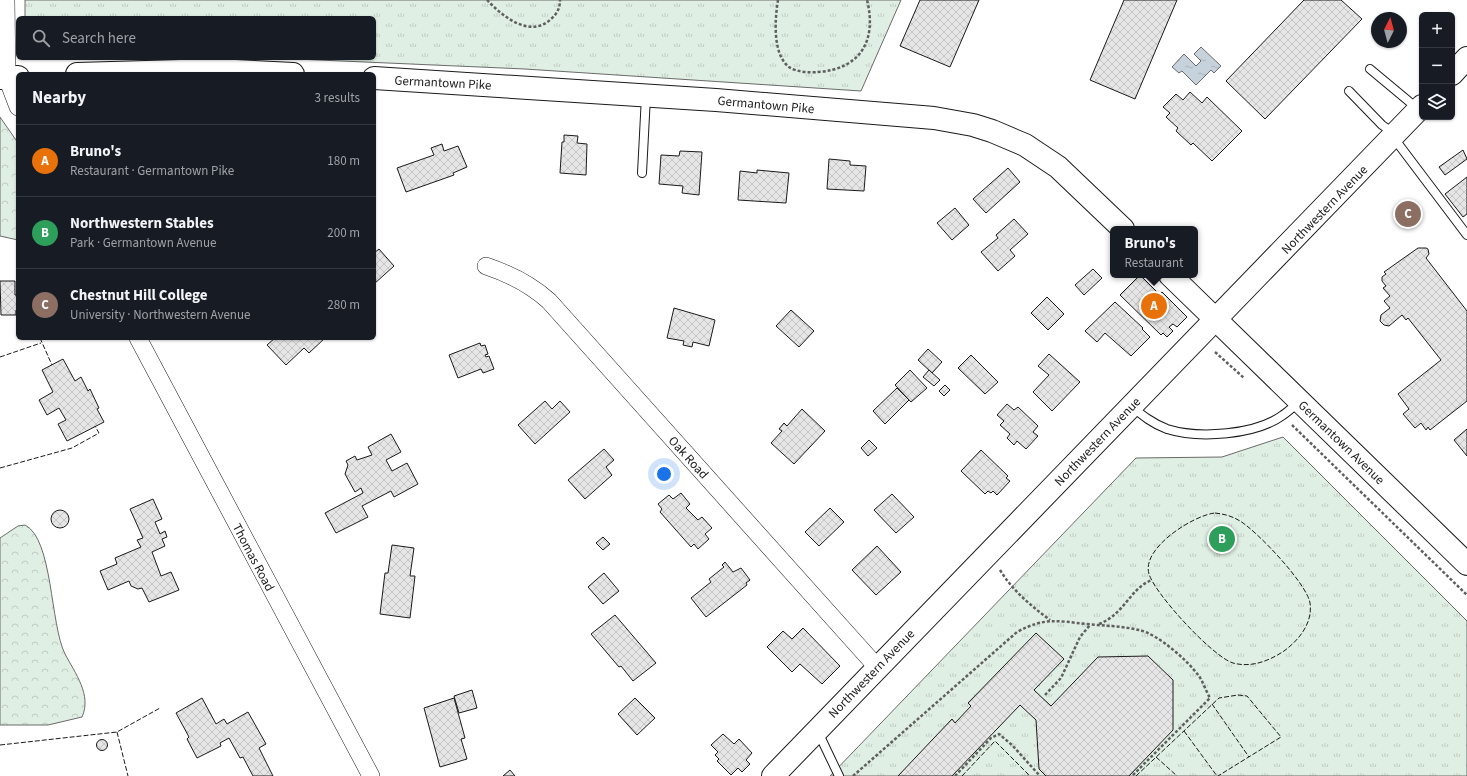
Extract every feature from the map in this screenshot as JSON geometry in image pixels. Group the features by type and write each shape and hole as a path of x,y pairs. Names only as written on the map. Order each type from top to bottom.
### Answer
{"main road":[{"path":"1455,71 1467,58"},
{"path":"122,72 167,70 230,72"},
{"name":"Germantown Pike","path":"376,78 646,95 870,112 934,118 973,125 992,131 1025,145 1058,167 1120,226"},
{"name":"Northwestern Avenue","path":"773,776 1131,405 1217,320 1419,109"},
{"path":"1173,278 1217,320"},
{"name":"Germantown Avenue","path":"1217,320 1467,564"}],"street":[{"path":"6,0 8,78 16,101"},
{"name":"Oak Road","path":"486,266 519,278 536,290 549,302 877,667"},
{"name":"Thomas Road","path":"139,340 371,776"}],"lane":[{"path":"1370,70 1419,107"},
{"path":"1349,91 1394,136 1467,235"},
{"path":"642,173 646,95"},
{"path":"1131,405 1143,416 1166,429 1200,434 1242,431 1260,426 1283,416 1300,401"},
{"path":"817,730 839,776"}],"path":[{"path":"486,0 505,18 530,27 544,25 557,13 560,0"},
{"path":"778,0 775,14 776,36 781,56 789,67 809,73 830,72 844,67 856,59 864,47 869,31 871,15 867,0"},
{"path":"1215,352 1248,382"},
{"path":"1283,416 1311,446 1467,595"},
{"path":"989,552 1007,580 1028,604 1050,620"},
{"path":"1096,625 1109,620 1118,614 1145,582 1152,580"},
{"path":"853,776 1017,632 1032,624 1050,620 1119,626 1141,630 1156,638 1182,658 1199,676 1210,698 1132,776"},
{"path":"1045,695 1061,678 1080,637 1090,624"},
{"path":"955,776 991,738 999,734 1040,776"}],"green space":[{"path":"25,0 901,0 861,91 525,69 319,60 376,60 376,16 25,16"},
{"path":"0,117 16,140 16,240 0,236"},
{"path":"1283,437 1467,621 1467,776 830,776 1136,458 1222,457"},
{"path":"25,525 34,533 41,547 46,564 60,640 65,654 84,692 85,709 82,717 48,725 0,725 0,538 18,526"}],"water":[{"path":"1201,47 1221,66 1214,73 1211,70 1196,85 1182,71 1179,73 1172,67 1184,54 1196,66 1201,61 1194,54"}],"building":[{"path":"920,0 979,0 950,67 900,46"},
{"path":"1124,0 1177,0 1135,99 1090,80"},
{"path":"1304,0 1341,0 1362,19 1265,119 1226,81"},
{"path":"1190,92 1202,103 1207,97 1242,131 1212,161 1193,143 1191,145 1176,131 1178,128 1166,117 1170,113 1163,107 1176,94 1183,100"},
{"path":"564,135 578,136 577,143 587,144 586,175 560,173 562,142 564,142"},
{"path":"442,144 444,151 458,146 467,167 453,173 454,175 406,192 397,168 434,155 431,148"},
{"path":"1463,150 1467,159 1445,175 1439,167"},
{"path":"680,151 702,152 699,195 682,193 683,186 659,184 661,155 679,156"},
{"path":"829,159 850,161 850,165 866,166 864,191 827,189"},
{"path":"1008,168 1020,182 986,213 973,199"},
{"path":"757,170 789,173 786,203 738,200 740,171 757,173"},
{"path":"1467,177 1467,214 1463,217 1445,194"},
{"path":"955,208 969,225 952,240 937,223"},
{"path":"1014,219 1028,234 1010,250 1015,256 998,271 981,252 998,238 996,235"},
{"path":"1418,248 1428,249 1429,254 1426,258 1467,311 1467,401 1430,430 1428,427 1426,430 1421,423 1415,428 1403,414 1409,409 1398,394 1441,360 1408,318 1406,320 1402,315 1389,326 1384,325 1380,321 1381,315 1390,308 1384,301 1390,296 1383,288 1386,286 1382,281 1382,277 1386,274 1384,272"},
{"path":"379,249 394,266 376,282 376,251"},
{"path":"1093,269 1102,278 1084,295 1075,285"},
{"path":"1137,278 1143,278 1160,295 1162,292 1187,317 1177,327 1173,324 1169,327 1173,331 1167,337 1163,333 1161,335 1120,295"},
{"path":"0,281 15,281 16,315 1,315"},
{"path":"1047,297 1064,314 1048,330 1031,313"},
{"path":"1115,302 1143,328 1142,329 1150,337 1131,356 1105,333 1097,342 1085,331"},
{"path":"674,308 715,320 709,346 693,342 692,347 683,345 684,341 667,338"},
{"path":"791,310 814,331 799,347 776,326"},
{"path":"273,340 323,340 309,353 304,348 286,365 267,345"},
{"path":"480,343 481,346 485,345 488,354 485,355 486,357 489,356 494,369 483,373 481,369 458,378 449,355"},
{"path":"928,349 942,362 932,373 918,360"},
{"path":"1049,354 1080,382 1052,411 1033,392 1049,375 1038,366"},
{"path":"971,355 998,382 985,394 958,368"},
{"path":"63,359 75,381 81,377 88,391 90,389 99,408 97,409 104,422 67,441 58,424 66,420 59,408 47,415 39,400 53,392 42,370"},
{"path":"910,370 927,388 911,402 895,385"},
{"path":"929,370 940,380 934,386 923,377"},
{"path":"945,385 950,390 944,396 939,391"},
{"path":"897,388 909,400 885,424 873,411"},
{"path":"545,401 552,409 560,401 570,412 535,444 518,425"},
{"path":"1007,404 1014,410 1018,407 1038,426 1033,432 1038,436 1026,449 1017,441 1014,445 1007,438 1010,434 1000,425 1004,421 997,415"},
{"path":"802,409 825,431 794,464 771,443 782,431 779,429 784,423 787,426"},
{"path":"1467,429 1467,456 1454,440"},
{"path":"391,434 401,452 386,460 392,471 407,463 418,484 394,497 391,491 362,506 368,517 336,533 325,513 363,493 361,488 355,492 345,474 348,465 346,461 355,456 357,460 372,455 368,447"},
{"path":"869,440 877,448 868,456 861,448"},
{"path":"604,449 614,460 606,467 612,475 585,499 568,480"},
{"path":"981,450 1008,476 1006,478 1010,481 997,495 993,491 991,493 988,491 985,494 961,471"},
{"path":"681,493 690,504 686,508 698,520 702,517 712,528 705,534 709,539 698,549 694,544 691,547 660,512 662,509 658,504 669,495 673,499"},
{"path":"892,494 914,517 896,533 874,510"},
{"path":"153,499 162,519 155,522 160,534 165,531 167,537 162,539 165,546 152,552 161,576 171,572 179,590 149,602 142,588 138,589 131,586 129,581 108,590 100,571 117,564 115,558 141,547 137,540 143,538 130,509"},
{"path":"830,508 844,522 819,546 805,532"},
{"path":"60,510 66,513 69,519 66,525 60,528 54,525 51,519 54,513"},
{"path":"603,537 610,544 603,550 596,543"},
{"path":"392,545 414,548 410,576 415,576 410,618 380,614 385,573 388,573"},
{"path":"877,546 901,572 876,595 852,570"},
{"path":"725,562 733,572 741,568 750,580 746,583 747,585 706,617 691,598 711,582 709,579 724,567 722,565"},
{"path":"604,573 619,591 603,604 588,587"},
{"path":"615,615 656,663 633,681 591,634"},
{"path":"803,628 840,666 822,684 800,664 792,672 767,647 783,631 792,639"},
{"path":"1036,633 1064,659 1034,690 1051,706 1098,657 1148,656 1173,680 1173,730 1129,776 1046,776 1039,769 1036,720 1020,705 952,776 898,776 952,719 955,723 971,706 968,703"},
{"path":"472,690 477,708 459,713 454,696"},
{"path":"202,698 216,724 224,719 227,724 248,712 266,744 259,748 273,776 253,776 243,757 240,758 229,738 220,743 221,746 197,758 187,739 189,737 176,713"},
{"path":"454,698 465,738 461,739 467,759 440,767 424,708"},
{"path":"635,698 655,718 637,735 618,714"},
{"path":"723,734 734,744 739,739 752,753 746,760 750,764 742,772 738,768 731,775 717,761 719,759 715,755 718,752 711,745"},
{"path":"100,740 104,740 106,741 106,749 100,750 97,747 97,743"},
{"path":"510,770 515,776 503,776"}],"fence":[{"path":"41,340 52,365"},
{"path":"0,357 41,343"},
{"path":"0,468 72,448 99,433 95,426"},
{"path":"1215,513 1237,519 1258,536 1281,559 1307,594 1310,603 1307,624 1300,636 1284,651 1260,663 1246,665 1233,663 1212,649 1186,624 1162,596 1149,574 1149,564 1153,554 1171,534 1195,520 1215,513"},
{"path":"1136,776 1219,698 1238,695 1247,696 1281,737 1218,776"},
{"path":"1212,704 1249,757"},
{"path":"0,745 117,732 160,708"},
{"path":"1184,731 1217,776"},
{"path":"117,732 128,776"},
{"path":"962,776 995,741 1029,776"},
{"path":"1156,757 1177,776"}],"place":[{"name":"Chestnut Hill College","path":"1408,214"},
{"name":"Bruno's","path":"1154,306"},
{"name":"Northwestern Stables","path":"1222,539"}]}
